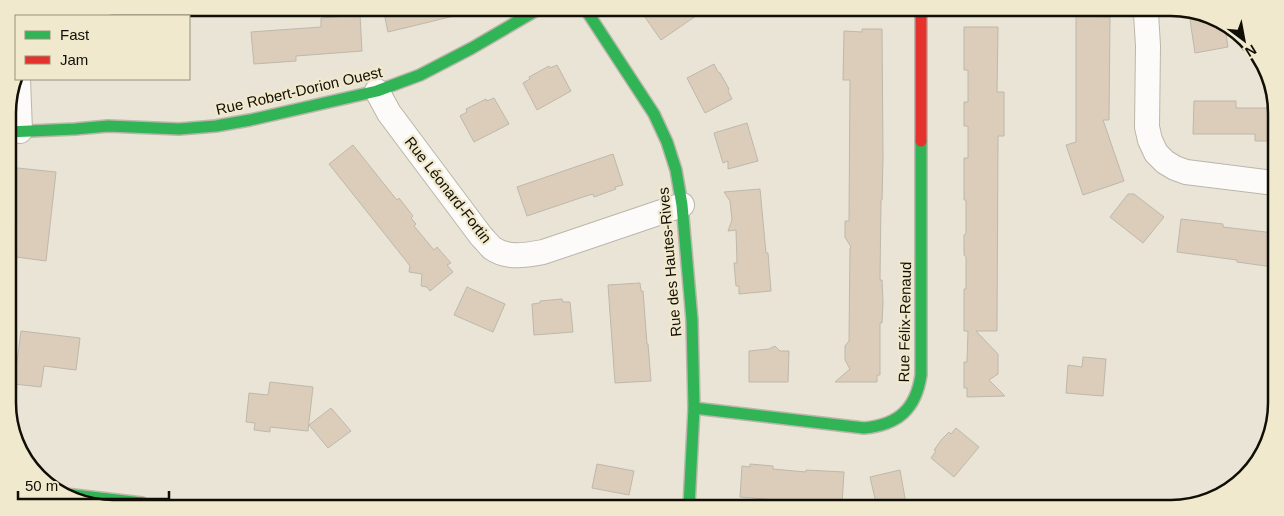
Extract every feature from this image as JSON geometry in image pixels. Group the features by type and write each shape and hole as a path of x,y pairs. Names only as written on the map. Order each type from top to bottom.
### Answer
{"street":[{"name":"Rue Robert-Dorion Ouest","path":"16,132 108,126 179,129 216,126 250,120 377,91 429,70 472,48 527,16"},
{"name":"Rue des Hautes-Rives","path":"590,16 654,114 676,170 682,206 692,320 694,408 689,500"},
{"name":"Rue Félix-Renaud","path":"694,408 875,428 889,423 912,405 918,391 921,375 921,16"},
{"path":"1146,16 1148,46 1147,127 1156,153 1174,168 1186,172 1268,182"},
{"name":"Rue Léonard-Fortin","path":"377,91 389,113 481,236 494,249 507,254 524,256 543,252 682,206"},
{"path":"89,497 116,500"}],"building":[{"path":"360,16 362,51 296,56 296,61 254,64 251,32 321,27 321,18"},
{"path":"385,16 454,16 388,32"},
{"path":"644,16 696,16 661,40"},
{"path":"1076,16 1110,17 1109,120 1103,120 1124,181 1083,195 1066,145 1076,142"},
{"path":"1190,18 1219,29 1219,49 1195,53"},
{"path":"964,27 998,27 997,92 1004,92 1004,136 998,136 997,331 976,331 998,354 998,374 989,380 1005,396 967,397 967,388 964,388 964,362 967,362 968,331 964,331 966,200 964,200 964,158 968,158 968,126 964,126 964,102 968,102 968,70 964,70"},
{"path":"862,29 882,29 883,158 880,280 882,280 883,302 882,323 880,323 880,375 877,375 877,382 835,382 850,369 845,360 845,346 849,341 851,247 845,237 845,221 849,221 850,80 843,80 844,31 862,32"},
{"path":"714,64 729,89 728,91 732,99 705,113 687,78"},
{"path":"557,65 571,91 537,110 523,83 530,79 529,77 549,66 550,68"},
{"path":"494,98 509,124 474,142 460,116 467,112 466,109 486,99 487,101"},
{"path":"1194,101 1236,101 1236,108 1268,108 1268,141 1255,141 1255,134 1193,134"},
{"path":"747,123 758,161 728,169 728,161 723,163 714,133"},
{"path":"353,145 397,200 399,198 413,216 411,218 416,224 414,226 434,250 437,247 451,263 447,265 453,272 430,291 427,287 421,286 422,274 409,272 410,266 329,164"},
{"path":"613,154 623,185 594,197 593,194 527,216 517,187"},
{"path":"16,168 56,172 46,261 16,257"},
{"path":"760,189 771,291 739,294 739,286 736,286 734,263 737,263 736,230 728,231 732,220 730,201 724,192"},
{"path":"1128,194 1134,194 1164,217 1143,243 1110,217"},
{"path":"1181,219 1223,224 1223,227 1268,232 1268,266 1177,252"},
{"path":"640,283 641,291 643,291 651,381 615,383 608,285"},
{"path":"467,287 505,304 493,332 454,315"},
{"path":"562,299 563,302 570,302 573,332 534,335 532,304 540,303 540,301"},
{"path":"21,331 80,338 76,370 44,366 41,387 16,384"},
{"path":"775,346 780,351 789,351 788,382 749,382 749,351 769,349"},
{"path":"1083,357 1106,359 1103,396 1066,393 1068,365 1082,367"},
{"path":"270,382 313,387 308,431 270,427 270,432 254,430 255,423 246,422 249,393 268,395"},
{"path":"331,408 351,431 328,448 309,425"},
{"path":"956,428 979,447 954,477 931,458 942,439 949,432 951,434"},
{"path":"597,464 634,471 629,495 592,488"},
{"path":"750,464 773,466 773,469 806,472 806,470 844,472 842,500 778,500 740,497 742,466 750,467"},
{"path":"900,470 905,500 875,500 870,477"}],"traffic: fast":[{"path":"16,132 108,126 179,129 216,126 250,120 377,91 420,75 472,48 527,16"},
{"path":"590,16 654,114 667,142 676,170 682,205 692,320 694,408 689,500"},
{"path":"694,408 864,428 896,419 910,406 919,387 921,375 921,141"},
{"path":"89,497 116,500"}],"traffic: jam":[{"path":"921,16 921,141"}]}
